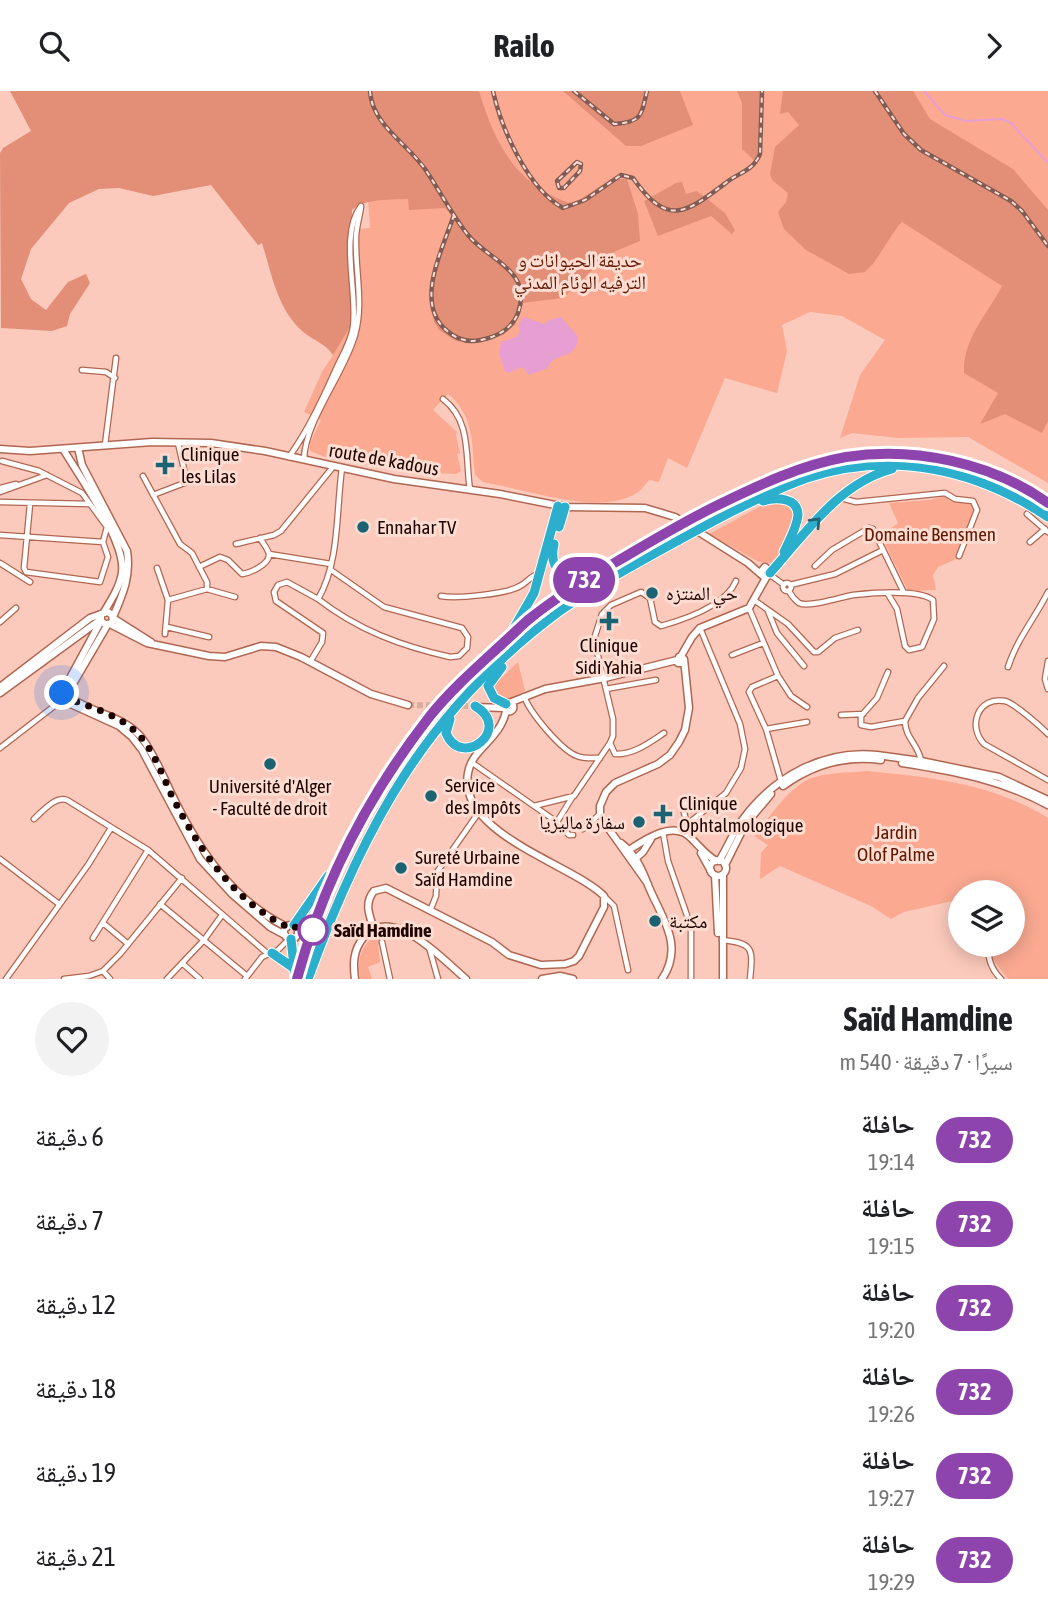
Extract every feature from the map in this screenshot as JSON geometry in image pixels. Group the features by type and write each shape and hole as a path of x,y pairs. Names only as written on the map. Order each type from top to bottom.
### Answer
{"highway":[{"path":"296,976 335,871 366,812 412,741 451,692 489,655 530,619 582,582 698,514 755,486 814,464 848,457 886,454 933,458 978,468 1019,484 1048,503"},
{"path":"766,572 840,497 869,477 902,465"},
{"path":"308,979 336,905 369,832 423,746 476,685 513,649 562,610 602,584 758,498 809,478 842,470 902,465 940,470 975,478 1020,498 1048,517"},
{"path":"710,523 767,499 780,498 791,502 798,514 794,527 782,556 766,572"},
{"path":"562,506 552,552 553,565 559,571 573,577 582,576 630,554"},
{"path":"489,655 522,618 540,574 562,506"},
{"path":"508,707 494,698 488,686 513,649"},
{"path":"455,708 447,724 446,733 452,742 466,748 480,743 489,731 488,718 475,706"},
{"path":"290,926 328,876 335,871"},
{"path":"286,939 296,976"},
{"path":"270,953 296,976"}],"main road":[{"name":"route de kadous","path":"0,449 30,451 152,442 211,443 394,479 562,506 645,508 668,514 766,572"},
{"path":"78,448 82,465 127,551 130,563 128,578 71,687 70,694 75,701 121,720 135,731 147,745 189,829 211,862 245,898 271,918 290,926 298,934 286,939"},
{"path":"63,449 109,527 120,552 122,571 106,619 63,691 63,699 69,705 119,726 132,737 200,859 232,894 286,939"},
{"path":"662,979 670,965 672,951 671,938 663,914 637,860 600,814 601,800 611,787 664,760 674,750 682,736 689,708 680,660 700,628 748,608 759,591 766,572"},
{"path":"0,687 90,618 106,619 152,643 218,657 261,646 276,647 371,694 408,705"},
{"path":"0,693 106,619"},
{"path":"475,706 508,707 545,688 605,678 680,660"},
{"path":"374,929 368,902 373,892 382,888 492,942 509,955 513,954 534,964 569,963 579,956 604,907 604,896 487,821 467,787 471,762 496,735 508,707"},
{"path":"721,979 717,874 720,863 744,817 762,796 788,776 814,762 855,754 921,761 1006,780 1048,800"},
{"path":"717,874 711,866 720,863 745,825 769,796 808,770 847,759 891,761 989,780 1048,805"},
{"path":"627,847 661,833 679,831 691,838 701,851 717,874 722,940 721,979"},
{"path":"637,860 651,837"},
{"path":"701,851 720,863"},
{"path":"286,939 290,926"},
{"path":"355,979 356,950 367,934 374,929 388,926 402,929 429,947 466,979"},
{"path":"542,979 560,976 573,979"}],"street":[{"path":"289,457 314,416 352,334 354,307 351,240 355,217 361,206 356,236 357,329 312,431 304,460"},
{"path":"104,446 116,358"},
{"path":"82,370 106,372 115,378"},
{"path":"443,399 454,409 462,423 466,437 470,490"},
{"path":"153,495 187,482 178,443"},
{"path":"2,461 40,471 82,493 107,527 103,542 108,557 100,582 26,572 24,568 30,504"},
{"path":"236,544 281,531 333,467"},
{"path":"318,599 331,567 342,468"},
{"path":"0,490 47,475"},
{"path":"143,475 180,544 192,553 207,582 206,589"},
{"path":"840,497 856,502 944,493 955,499 973,501 977,510 959,556"},
{"path":"0,502 90,504"},
{"path":"1027,514 1047,531 1030,542"},
{"path":"815,566 831,550 869,528 875,531 904,593"},
{"path":"0,535 103,542"},
{"path":"260,538 269,554 331,567 384,607 462,628 468,637 467,648 459,656 450,657 383,638 346,619 287,582 278,585 274,596 276,601 323,633 324,638 310,662"},
{"path":"788,587 835,574 883,550"},
{"path":"199,567 220,557 226,558 244,574 263,564 269,554"},
{"path":"0,563 30,582"},
{"path":"157,568 168,600 165,634"},
{"path":"766,572 788,587 796,601 805,604 854,595 904,593 929,597 933,600 935,611 922,647 909,650 905,646 900,617 888,594"},
{"path":"441,596 471,597 517,587 530,577 540,574"},
{"path":"557,822 610,743 613,719 594,639 602,614 611,605 641,592 650,598 655,622 661,625 700,613 733,590 736,580"},
{"path":"168,600 206,589 235,597"},
{"path":"1008,667 1016,643 1048,592"},
{"path":"754,600 788,624 814,652 818,652 835,638 858,630"},
{"path":"0,622 16,608"},
{"path":"748,608 778,676 791,696 807,707"},
{"path":"768,611 778,633 804,666"},
{"path":"167,627 209,637"},
{"path":"679,831 720,799 731,786 741,768 745,749 740,724 700,628"},
{"path":"732,655 763,643"},
{"path":"1048,661 1045,678 1048,689"},
{"path":"921,761 919,752 908,737 905,721 918,698 944,666"},
{"path":"887,672 877,698 860,721 864,727 905,721"},
{"path":"778,676 750,689 753,704 766,729 781,782"},
{"path":"606,688 656,680"},
{"path":"0,748 70,694"},
{"path":"524,697 542,726 571,753 581,757 601,758"},
{"path":"1048,734 1016,706 1003,701 995,700 984,705 975,722 976,734 984,744 1048,780"},
{"path":"841,715 863,714"},
{"path":"766,729 807,722"},
{"path":"610,743 618,755 636,751 664,733"},
{"path":"471,762 557,822 569,835 573,835"},
{"path":"778,771 788,776"},
{"path":"534,806 574,796"},
{"path":"34,818 56,800 63,798 148,850 270,953"},
{"path":"687,824 682,805 692,800"},
{"path":"430,911 436,895 437,871 480,811"},
{"path":"583,829 600,814"},
{"path":"6,979 88,865 111,828"},
{"path":"661,833 691,927 691,979"},
{"path":"93,938 148,850"},
{"path":"0,859 59,904"},
{"path":"64,979 103,971 182,878"},
{"path":"604,896 614,906 628,970"},
{"path":"160,904 246,978 258,961 286,939"},
{"path":"169,978 204,940 222,915"},
{"path":"103,923 127,943"},
{"path":"722,940 744,943 750,949 750,979"},
{"path":"382,942 390,979"},
{"path":"429,947 438,979"},
{"path":"989,957 1000,979"},
{"path":"182,963 200,979"},
{"path":"103,971 110,979"}],"green space":[{"path":"10,91 479,91 492,128 511,161 522,174 553,196 573,204 611,179 627,179 638,214 640,241 609,254 563,298 522,303 515,325 503,335 471,343 456,341 439,330 434,322 429,298 451,215 445,208 409,210 408,199 364,203 352,210 351,325 333,355 291,319 276,288 262,243 258,245 211,185 153,196 119,188 99,189 69,203 31,249 21,279 31,299 46,310 68,282 86,274 90,283 70,314 67,326 52,331 1,328 0,153 3,148 31,131"},
{"name":"حديقة الحيوانات و الترفيه الوئام المدني","path":"267,91 1048,91 1048,483 968,437 898,438 852,433 840,438 860,375 885,340 842,316 810,312 782,325 787,351 777,393 725,378 687,468 668,458 659,482 649,480 635,494 617,500 580,502 483,482 475,475 467,421 457,402 448,394 433,410 457,432 460,453 457,454 461,471 456,474 412,472 333,460 310,451 310,443 321,420 304,412 333,355 291,319 276,288 262,243 258,245 211,184 336,231 370,228 367,185"},
{"path":"563,91 680,91 693,125 641,146 626,146"},
{"path":"737,91 761,91 758,164 742,149 742,103"},
{"path":"783,91 913,91 930,119 1013,169 1048,210 1048,421 1042,433 1005,414 980,424 998,393 964,373 967,349 1002,286 902,222 865,272 849,274 806,250 784,229 778,212 786,202 788,193 772,180 770,174 775,147 799,125 788,112 780,114"},
{"path":"682,182 686,194 697,191 725,213 735,230 732,234 711,216 658,236 644,201"},
{"name":"Domaine Bensmen","path":"945,496 950,501 972,504 975,507 956,559 938,567 933,575 936,590 908,591 881,536 898,523 889,503"},
{"path":"773,502 790,506 794,518 790,536 773,563 759,562 709,534 761,506"},
{"path":"518,662 525,691 511,699 499,698 493,689 494,685"},
{"name":"Jardin Olof Palme","path":"867,771 961,784 1006,797 1048,818 1048,979 1008,979 991,957 1025,957 1025,880 948,880 948,902 904,912 891,919 871,906 780,866 760,879 761,853 768,845 754,836 799,785 814,777"},
{"path":"377,934 380,962 368,967 372,979 360,979 361,954 367,943"}],"shaded area":[{"path":"524,317 544,324 561,317 578,337 573,350 555,359 548,368 529,375 522,367 508,373 505,371 499,354 501,342 516,337"}],"waterway":[{"path":"924,91 945,115 966,121 1002,119 1011,123 1048,163"}],"tunnel":[{"path":"408,705 475,706"}],"railway":[{"path":"370,91 377,115 420,162 468,235 506,268 519,286 521,298 512,324 492,337 476,341 458,338 446,330 432,305 434,274 454,215"},
{"path":"493,91 502,122 518,156 538,187 563,208 585,200 621,175 633,178 657,204 678,210 700,201 750,168 757,160 760,154 762,91"},
{"path":"574,91 614,124 630,122 639,116 647,91"},
{"path":"875,91 904,134 921,150 1011,201 1022,211 1048,246"},
{"path":"577,162 581,164 580,171 564,188 559,188 557,181 577,162"}],"bus line":[{"name":"732","path":"297,979 335,871 366,812 412,741 475,667 530,619 582,582 698,514 755,486 814,464 848,457 886,454 951,461 1004,477 1048,503"}],"place":[{"name":"Clinique les Lilas","path":"165,465"},
{"name":"Ennahar TV","path":"363,527"},
{"name":"حي المنتزه","path":"652,593"},
{"name":"Clinique Sidi Yahia","path":"609,621"},
{"name":"Université d'Alger - Faculté de droit","path":"270,764"},
{"name":"Service des Impôts","path":"431,796"},
{"name":"Clinique Ophtalmologique","path":"663,814"},
{"name":"سفارة ماليزيا","path":"639,822"},
{"name":"Sureté Urbaine Saïd Hamdine","path":"401,868"},
{"name":"مكتبة","path":"655,921"},
{"name":"Saïd Hamdine","path":"313,930"}],"route":[{"path":"62,693 63,699 70,694 75,701 121,720 142,738 199,846 217,870 245,898 281,924 294,925 298,931 313,930"}]}
